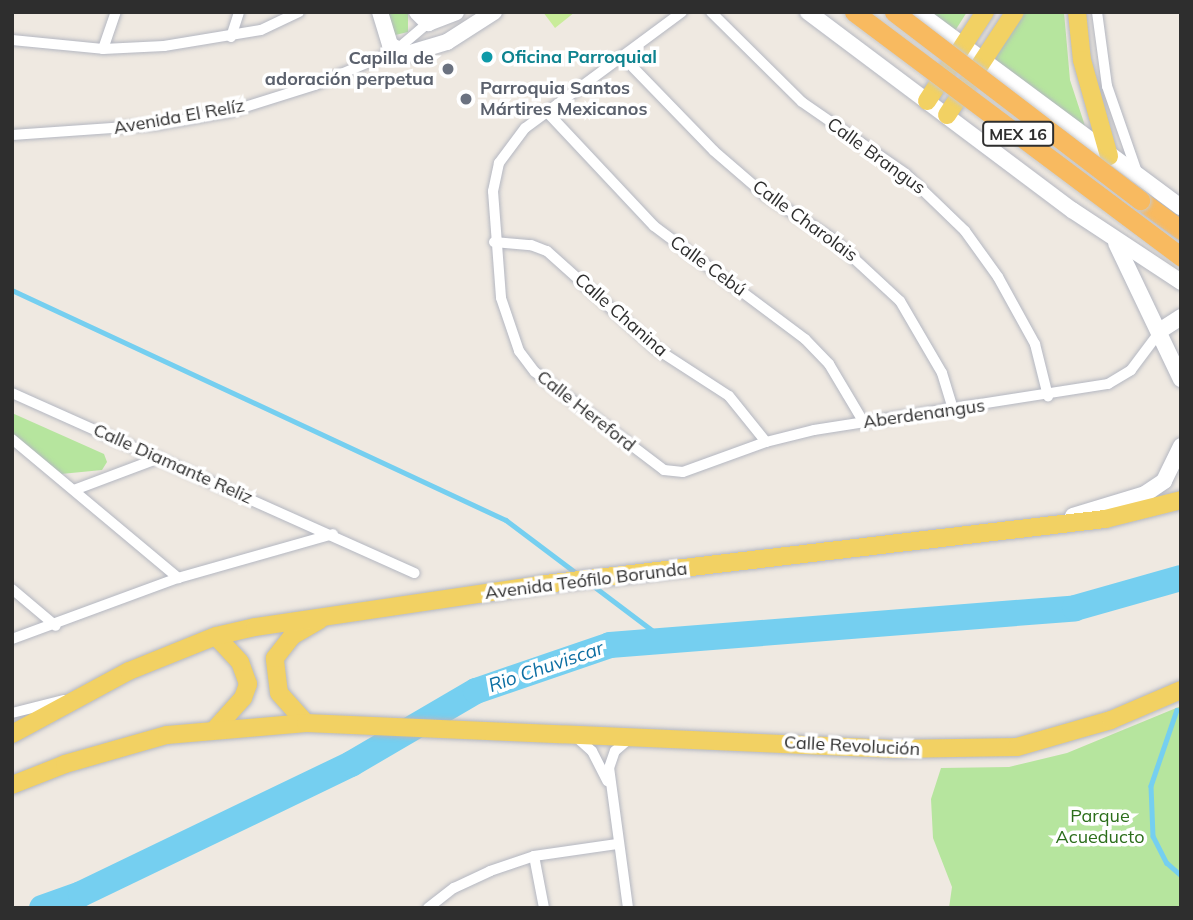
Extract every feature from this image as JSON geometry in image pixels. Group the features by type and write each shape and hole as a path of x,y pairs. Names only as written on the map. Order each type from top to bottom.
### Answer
{"highway":[{"name":"MEX 16","path":"855,12 1181,257"},
{"name":"MEX 16","path":"894,12 1181,230"}],"main road":[{"path":"380,12 386,37 395,51"},
{"path":"422,18 456,12"},
{"name":"Avenida El Relíz","path":"395,51 427,50 494,12"},
{"path":"808,12 1115,240 1181,282"},
{"path":"918,12 962,48 1181,207"},
{"path":"927,101 985,12"},
{"path":"947,115 1015,12"},
{"path":"1077,12 1084,69 1109,156"},
{"path":"1115,240 1161,330 1181,379"},
{"path":"1161,330 1181,317"},
{"path":"1016,528 1110,508 1145,494 1164,481 1181,446"},
{"name":"Avenida Teófilo Borunda","path":"12,734 73,697 216,636 332,614 545,584 1105,519 1181,500"},
{"path":"306,723 279,693 275,658 292,636 332,614"},
{"path":"215,729 243,698 248,684 240,662 216,636"},
{"name":"Calle Revolución","path":"306,723 513,729 894,749 1017,747 1111,720 1181,690"},
{"path":"12,785 122,746 215,729 306,723"}],"street":[{"path":"103,49 116,12"},
{"path":"231,37 239,12"},
{"path":"12,40 103,49 231,37 282,24 299,12"},
{"name":"Calle Hereford","path":"668,472 535,372 519,351 506,320 494,242 493,191 499,163 525,128 682,12"},
{"name":"Calle Brangus","path":"711,12 802,102 906,174 965,231 998,277 1035,344 1048,397"},
{"path":"1097,12 1107,86 1139,177"},
{"path":"395,51 422,18"},
{"name":"Avenida El Relíz","path":"12,135 155,125 229,112 316,85 395,51"},
{"name":"Calle Charolais","path":"622,56 714,151 765,195 833,239 900,301 942,373 953,410"},
{"name":"Calle Cebú","path":"547,112 654,226 806,339 829,364 863,421"},
{"name":"Calle Chanina","path":"494,242 531,244 547,251 655,348 729,396 766,442"},
{"name":"Aberdenangus","path":"668,472 683,472 766,442 863,421 1048,397 1120,379 1161,330"},
{"name":"Calle Diamante Reliz","path":"12,393 333,534 415,573"},
{"path":"12,439 178,578"},
{"path":"74,490 159,458"},
{"path":"12,639 56,626 178,578 333,534"},
{"path":"12,589 56,626"},
{"path":"12,713 73,697"},
{"path":"570,732 592,751 610,787"},
{"path":"628,908 610,787 612,757 634,735"},
{"path":"428,908 454,888 534,856 617,844"},
{"path":"534,856 544,908"}],"green space":[{"path":"385,12 408,12 408,32 391,36"},
{"path":"543,12 575,12 555,28"},
{"path":"928,12 967,12 953,34"},
{"path":"1023,12 1064,12 1070,80 1085,126 992,61"},
{"path":"12,413 104,454 107,462 102,470 61,474 12,435"},
{"name":"Parque Acueducto","path":"1181,706 1181,908 949,908 952,887 933,838 931,799 941,768 1009,767 1067,753"}],"waterway":[{"path":"12,290 506,520 579,575"},
{"name":"Rio Chuviscar","path":"42,908 81,894 351,764 476,691 610,645 1075,608 1181,578"},
{"path":"591,584 665,640"},
{"path":"1177,710 1151,786 1153,836 1167,863 1181,875"}],"place":[{"name":"Oficina Parroquial","path":"487,57"},
{"name":"Capilla de adoración perpetua","path":"448,69"},
{"name":"Parroquia Santos Mártires Mexicanos","path":"466,99"}]}
